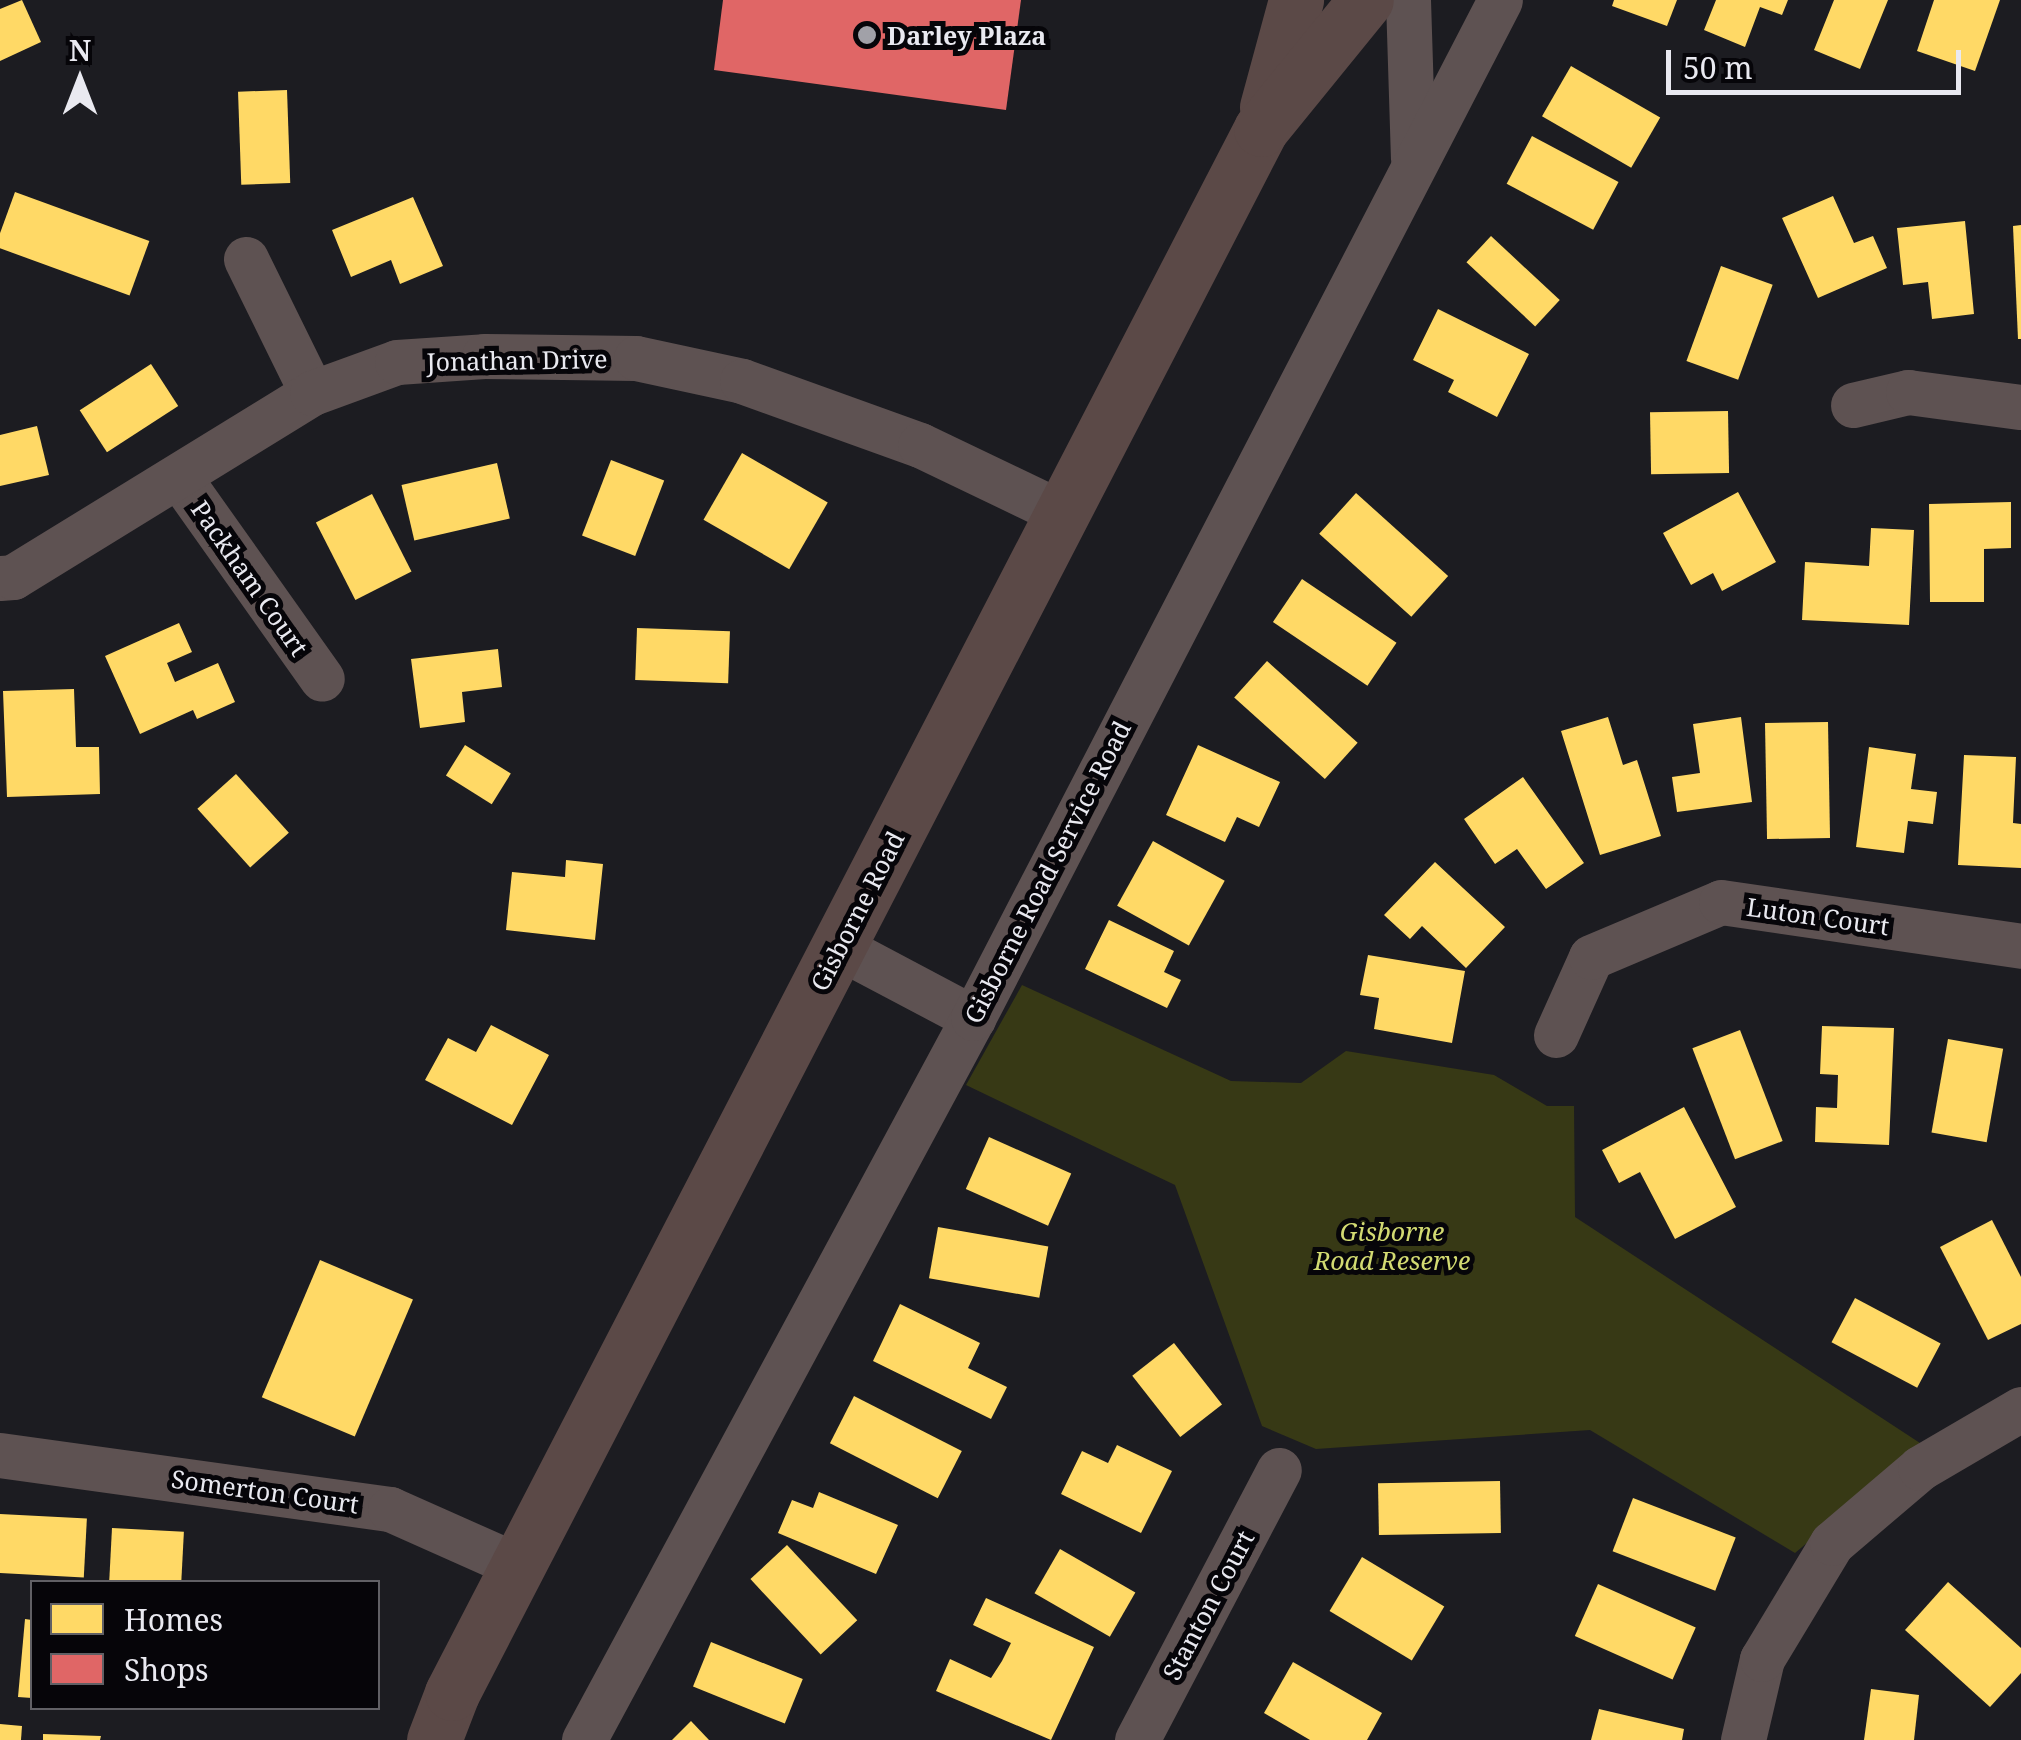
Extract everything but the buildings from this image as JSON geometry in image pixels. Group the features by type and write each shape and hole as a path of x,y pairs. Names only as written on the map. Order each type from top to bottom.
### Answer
{"main road":[{"name":"Gisborne Road","path":"1261,129 1296,0"},
{"name":"Gisborne Road","path":"419,1740 443,1716 1261,129 1366,0"}],"street":[{"path":"1408,0 1413,158"},
{"name":"Gisborne Road Service Road","path":"584,1740 972,1018 1413,158 1500,0"},
{"path":"246,259 312,393"},
{"name":"Jonathan Drive","path":"0,578 13,578 312,393 397,362 484,356 636,358 742,381 866,423 1062,513"},
{"path":"1854,406 1908,392 2021,406"},
{"name":"Packham Court","path":"178,477 322,679"},
{"name":"Luton Court","path":"1556,1035 1592,957 1722,902 2021,946"},
{"path":"838,947 972,1018"},
{"path":"1743,1740 1762,1659 1832,1543 1920,1468 2021,1409"},
{"name":"Somerton Court","path":"0,1454 390,1509 518,1566"},
{"name":"Stanton Court","path":"1137,1740 1279,1470"}],"green space":[{"name":"Gisborne Road Reserve","path":"1022,985 1231,1081 1301,1083 1346,1051 1494,1075 1547,1106 1574,1106 1575,1217 1923,1445 1795,1553 1590,1430 1316,1449 1262,1426 1175,1185 966,1085"}],"place":[{"name":"Darley Plaza","path":"867,35"}]}
